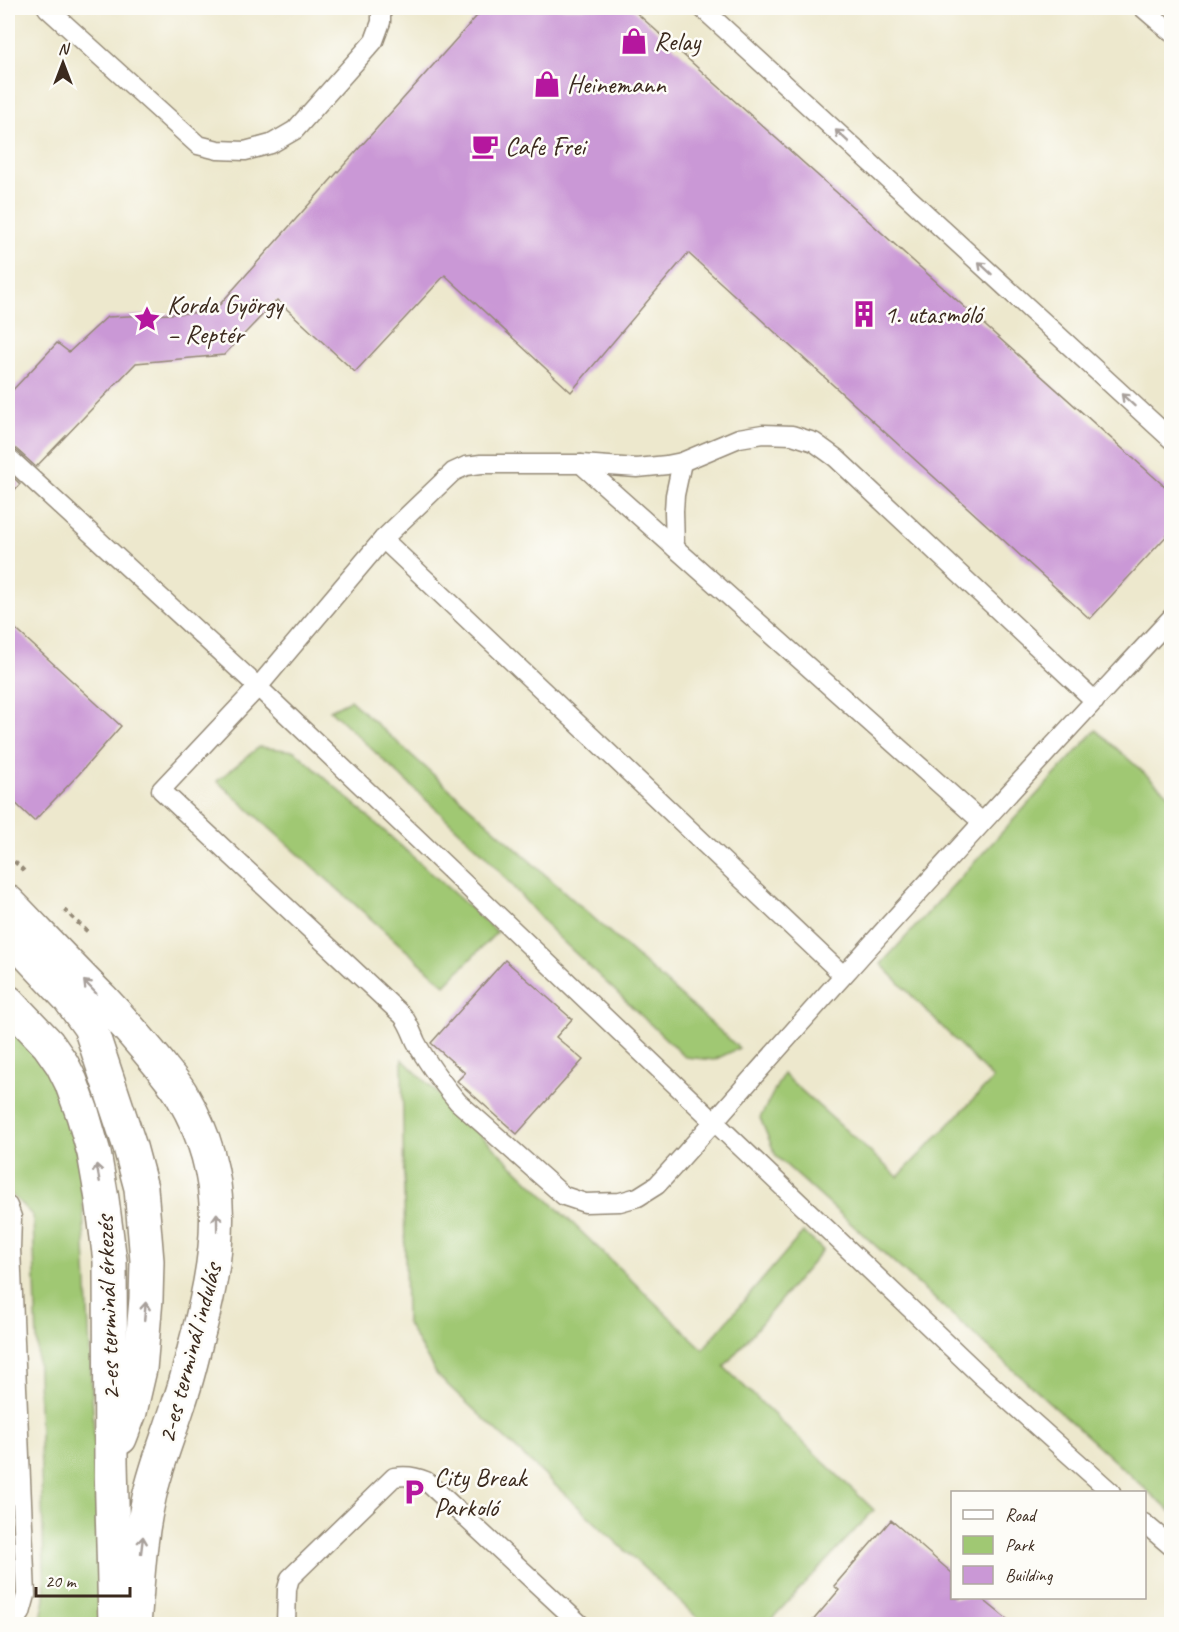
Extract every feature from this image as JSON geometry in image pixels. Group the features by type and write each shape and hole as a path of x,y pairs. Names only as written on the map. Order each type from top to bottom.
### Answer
{"street":[{"name":"2-es terminál indulás","path":"8,902 131,1029 177,1087 195,1118 206,1146 214,1178 218,1222 216,1256 208,1300 180,1401 148,1499 134,1624"},
{"name":"2-es terminál érkezés","path":"8,933 69,998 90,1027 130,1147 141,1188 147,1261 140,1369 130,1412 111,1462"},
{"name":"2-es terminál érkezés","path":"8,1002 48,1044 71,1082 94,1153 102,1199 110,1261 115,1624"}],"lane":[{"path":"47,8 198,145 218,150 244,152 271,144 295,130 374,41 381,22 381,8"},
{"path":"702,8 1172,440"},
{"path":"1143,8 1172,33"},
{"path":"1095,701 836,458 814,442 792,435 763,434 739,438 682,462 667,465 637,468 581,464 481,464 466,466 453,472 383,539 258,687 161,790 403,1016 416,1042 458,1102 564,1196 585,1203 620,1202 638,1197 657,1185 843,975 982,822 1095,701 1172,617"},
{"path":"8,456 258,687 979,1374 1110,1491"},
{"path":"675,548 675,495 682,462"},
{"path":"581,464 982,822"},
{"path":"383,539 843,975"},
{"path":"8,1206 12,1217 11,1250 26,1595 21,1613 12,1624"},
{"path":"286,1624 286,1589 290,1578 394,1477 404,1475 426,1481 580,1624"},
{"path":"1146,1524 1172,1547"}],"green space":[{"path":"350,700 739,1048 714,1060 685,1057 553,932 485,855 330,710"},
{"path":"1096,730 1171,797 1171,1512 776,1156 760,1118 783,1074 898,1177 993,1079 881,964"},
{"path":"259,747 295,751 497,932 445,985 217,781"},
{"path":"8,1025 52,1068 81,1162 103,1624 40,1624 45,1598 33,1216 8,1191"},
{"path":"402,1059 703,1349 803,1232 823,1250 724,1367 874,1510 767,1624 704,1624 437,1375 406,1322"}],"building":[{"name":"1. utasmóló","path":"484,8 631,8 1172,493 1172,530 1090,619 688,253 571,392 445,275 355,372 277,300 224,355 136,363 36,467 16,449 8,446 8,395 57,343 69,352 107,317 213,312"},
{"path":"8,472 20,484 8,497"},
{"path":"8,622 121,726 34,821 8,796"},
{"path":"505,960 572,1019 556,1037 583,1060 517,1134 457,1081 465,1073 431,1043"},
{"path":"891,1520 951,1572 951,1599 982,1599 1013,1624 810,1624 839,1590 834,1586"}],"place":[{"name":"Relay","path":"634,41"},
{"name":"Heinemann","path":"547,84"},
{"name":"Cafe Frei","path":"485,146"},
{"name":"1. utasmóló","path":"864,314"},
{"name":"Korda György – Reptér","path":"147,319"},
{"name":"City Break Parkoló","path":"414,1492"}]}
